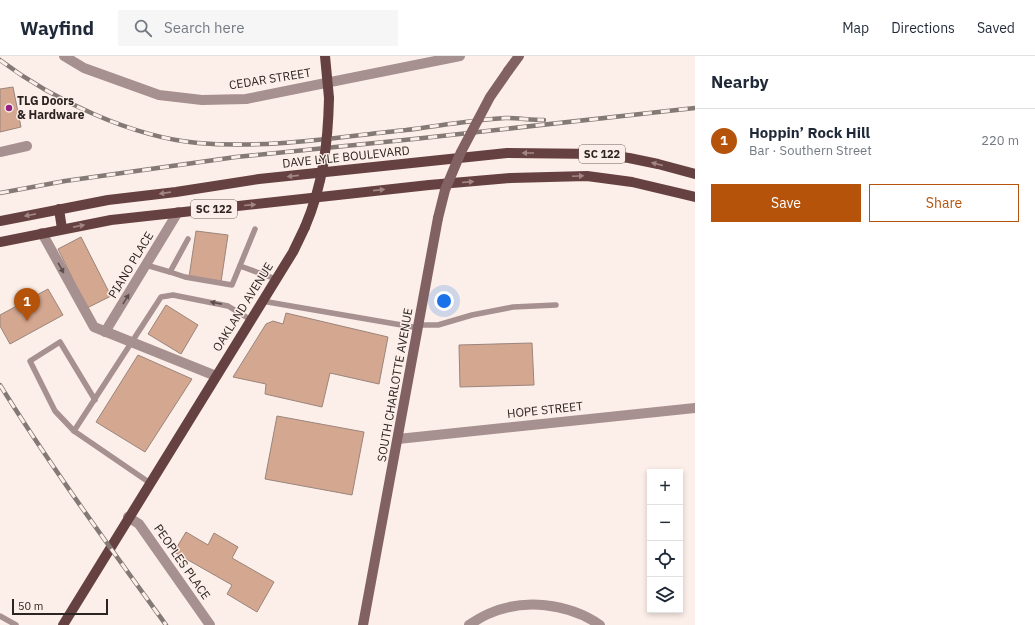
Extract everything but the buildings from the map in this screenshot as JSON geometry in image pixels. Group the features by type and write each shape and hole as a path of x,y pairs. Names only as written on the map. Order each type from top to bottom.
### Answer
{"main road":[{"name":"OAKLAND AVENUE","path":"63,625 128,517 293,252 305,227 318,192 324,167 328,130 329,98 325,56"},
{"name":"DAVE LYLE BOULEVARD","path":"0,221 108,200 176,192 259,179 507,152 601,154 629,158 695,174"},
{"name":"SC 122","path":"0,242 111,220 429,185 511,178 579,176 632,182 695,197"},
{"path":"59,209 62,230"}],"street":[{"name":"CEDAR STREET","path":"64,56 84,68 159,95 202,100 246,99 460,56"},
{"name":"SOUTH CHARLOTTE AVENUE","path":"363,625 438,218 445,190 461,152 490,97 519,56"},
{"path":"0,152 27,146"},
{"name":"PIANO PLACE","path":"105,332 178,212"},
{"path":"42,234 94,327 216,376"},
{"name":"HOPE STREET","path":"398,439 695,408"},
{"name":"PEOPLES PLACE","path":"128,517 139,524 210,625"},
{"path":"469,625 490,613 512,607 529,605 568,609 583,615 600,625"}],"lane":[{"path":"146,265 185,278 232,285 255,229"},
{"path":"170,272 188,239"},
{"path":"240,266 276,279"},
{"path":"74,431 161,297 173,295 228,306 251,320"},
{"path":"262,301 419,327 438,326 472,315 513,307 556,305"},
{"path":"95,400 60,342 30,361 55,411 74,431 150,483"},
{"path":"0,616 16,625"}],"railway":[{"path":"0,60 44,89 120,125 147,133 198,143 276,143 328,139 493,119 510,118 544,120"},
{"path":"0,193 65,181 236,157 695,108"},
{"path":"0,385 19,416 60,476 166,625"}],"place":[{"name":"TLG Doors & Hardware","path":"9,108"},
{"name":"Hoppin’ Rock Hill","path":"27,321"}]}
